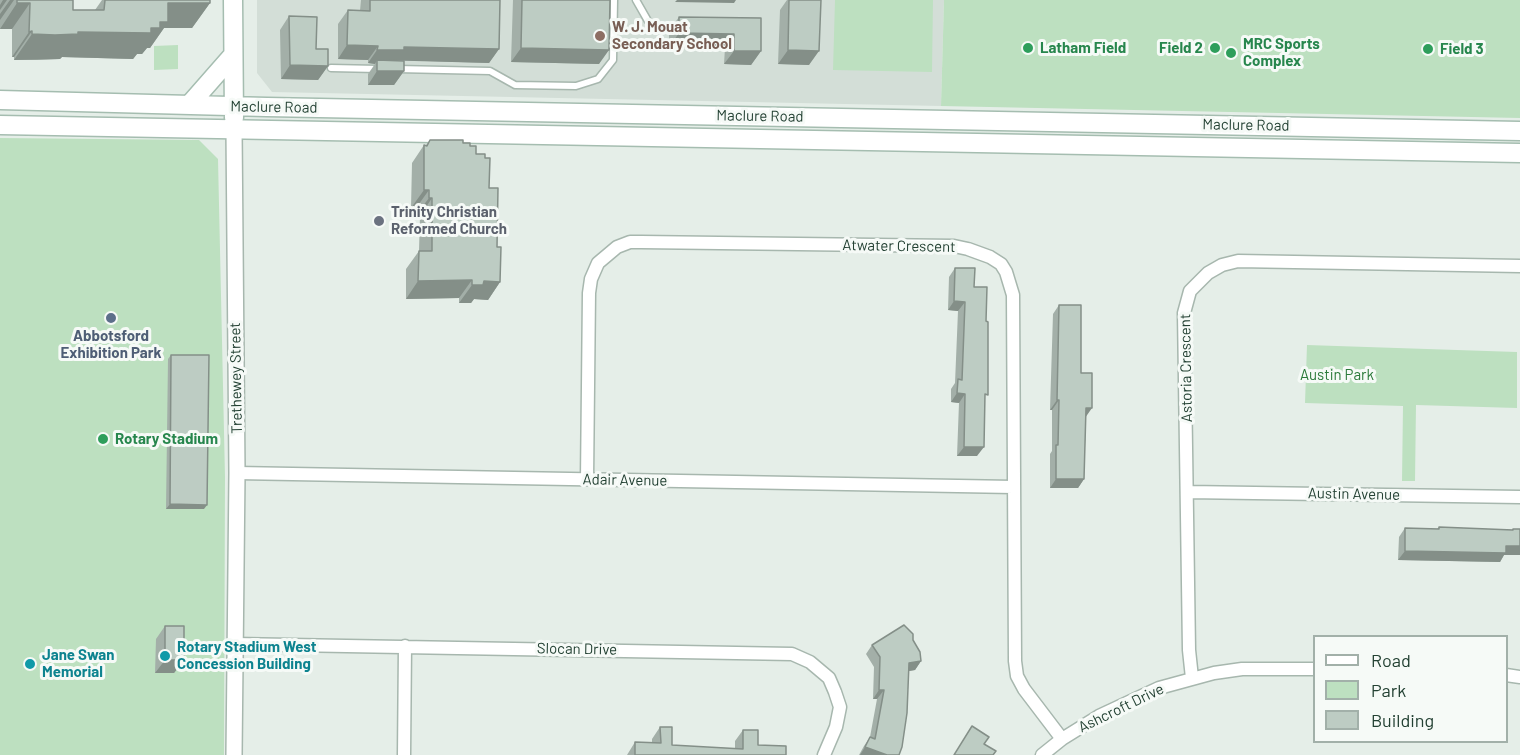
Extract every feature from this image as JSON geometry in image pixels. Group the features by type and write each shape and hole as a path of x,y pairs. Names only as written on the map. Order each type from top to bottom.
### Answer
{"main road":[{"name":"Trethewey Street","path":"233,0 234,129"},
{"path":"190,104 233,55"},
{"name":"Maclure Road","path":"0,100 1520,131"},
{"name":"Maclure Road","path":"0,124 1520,153"}],"street":[{"name":"Trethewey Street","path":"234,129 237,473 234,755"},
{"name":"Atwater Crescent","path":"587,479 589,293 591,279 598,263 617,247 630,242 954,246 990,257 1000,264 1011,282 1013,295 1013,487 1017,676 1024,689 1062,739"},
{"name":"Astoria Crescent","path":"1192,678 1188,650 1188,492 1184,313 1191,291 1208,273 1222,265 1238,261 1520,266"},
{"name":"Adair Avenue","path":"237,473 1013,487"},
{"name":"Austin Avenue","path":"1188,492 1520,497"},
{"name":"Slocan Drive","path":"235,644 792,654 810,662 829,678 840,707 837,727 824,755"},
{"path":"404,755 405,646"},
{"name":"Ashcroft Drive","path":"1042,755 1062,739 1099,716 1159,688 1192,678 1242,669 1313,669"}],"lane":[{"path":"331,68 490,71 516,85 576,86 598,79 613,60 614,0"},
{"path":"636,0 648,21"}],"shaded area":[{"name":"W. J. Mouat Secondary School","path":"257,0 944,0 941,106 272,92 257,73"}],"green space":[{"path":"835,0 933,0 932,72 833,70"},
{"name":"MRC Sports Complex","path":"944,0 1520,0 1520,118 941,106"},
{"path":"178,45 178,69 154,70 154,46"},
{"name":"Rotary Stadium","path":"0,138 199,140 218,159 225,477 224,755 0,755"},
{"name":"Austin Park","path":"1307,345 1517,352 1517,408 1416,405 1415,481 1402,481 1403,406 1305,403"}],"building":[{"path":"17,0 73,0 73,10 104,10 105,0 210,0 210,3 168,3 168,22 160,22 160,28 151,28 151,33 78,32 78,34 55,35 29,32 30,3 17,3"},
{"path":"370,0 500,0 499,49 404,47 404,50 377,50 378,46 347,45 348,10 370,11"},
{"path":"522,0 610,0 609,50 521,48"},
{"path":"789,0 821,0 819,51 788,50"},
{"path":"289,16 317,17 316,49 328,49 328,66 290,65"},
{"path":"679,17 761,18 761,51 734,51 734,34 679,33"},
{"path":"377,60 404,61 404,71 377,71"},
{"path":"430,140 463,140 463,143 476,146 476,154 485,154 485,158 490,158 489,188 498,188 497,247 501,247 500,282 484,281 483,285 472,285 472,280 418,281 419,251 432,251 432,198 429,198 429,190 424,190 424,145 427,146"},
{"path":"955,268 975,268 974,287 987,287 988,395 985,394 984,447 964,447 965,394 957,393 958,379 962,380 965,302 954,301"},
{"path":"1059,305 1081,305 1081,373 1092,373 1092,408 1086,408 1084,479 1056,479"},
{"path":"171,355 209,355 207,505 170,504"},
{"path":"1439,527 1520,529 1520,546 1506,546 1506,553 1405,551 1405,528 1439,529"},
{"path":"904,625 913,634 921,661 909,663 907,713 902,747 899,755 887,755 865,747 870,737 875,739 884,690 879,690 880,657 872,645"},
{"path":"165,626 184,626 184,660 165,660"},
{"path":"972,726 989,737 984,744 996,751 993,755 954,755"},
{"path":"660,727 672,727 672,745 743,749 743,730 758,730 758,745 786,746 786,755 635,755 635,742 661,743"}],"place":[{"name":"W. J. Mouat Secondary School","path":"600,36"},
{"name":"Latham Field","path":"1028,48"},
{"name":"Field 2","path":"1215,48"},
{"name":"Field 3","path":"1428,49"},
{"name":"MRC Sports Complex","path":"1231,53"},
{"name":"Trinity Christian Reformed Church","path":"379,221"},
{"name":"Abbotsford Exhibition Park","path":"111,318"},
{"name":"Rotary Stadium","path":"103,439"},
{"name":"Rotary Stadium West Concession Building","path":"165,656"},
{"name":"Jane Swan Memorial","path":"30,664"}]}
